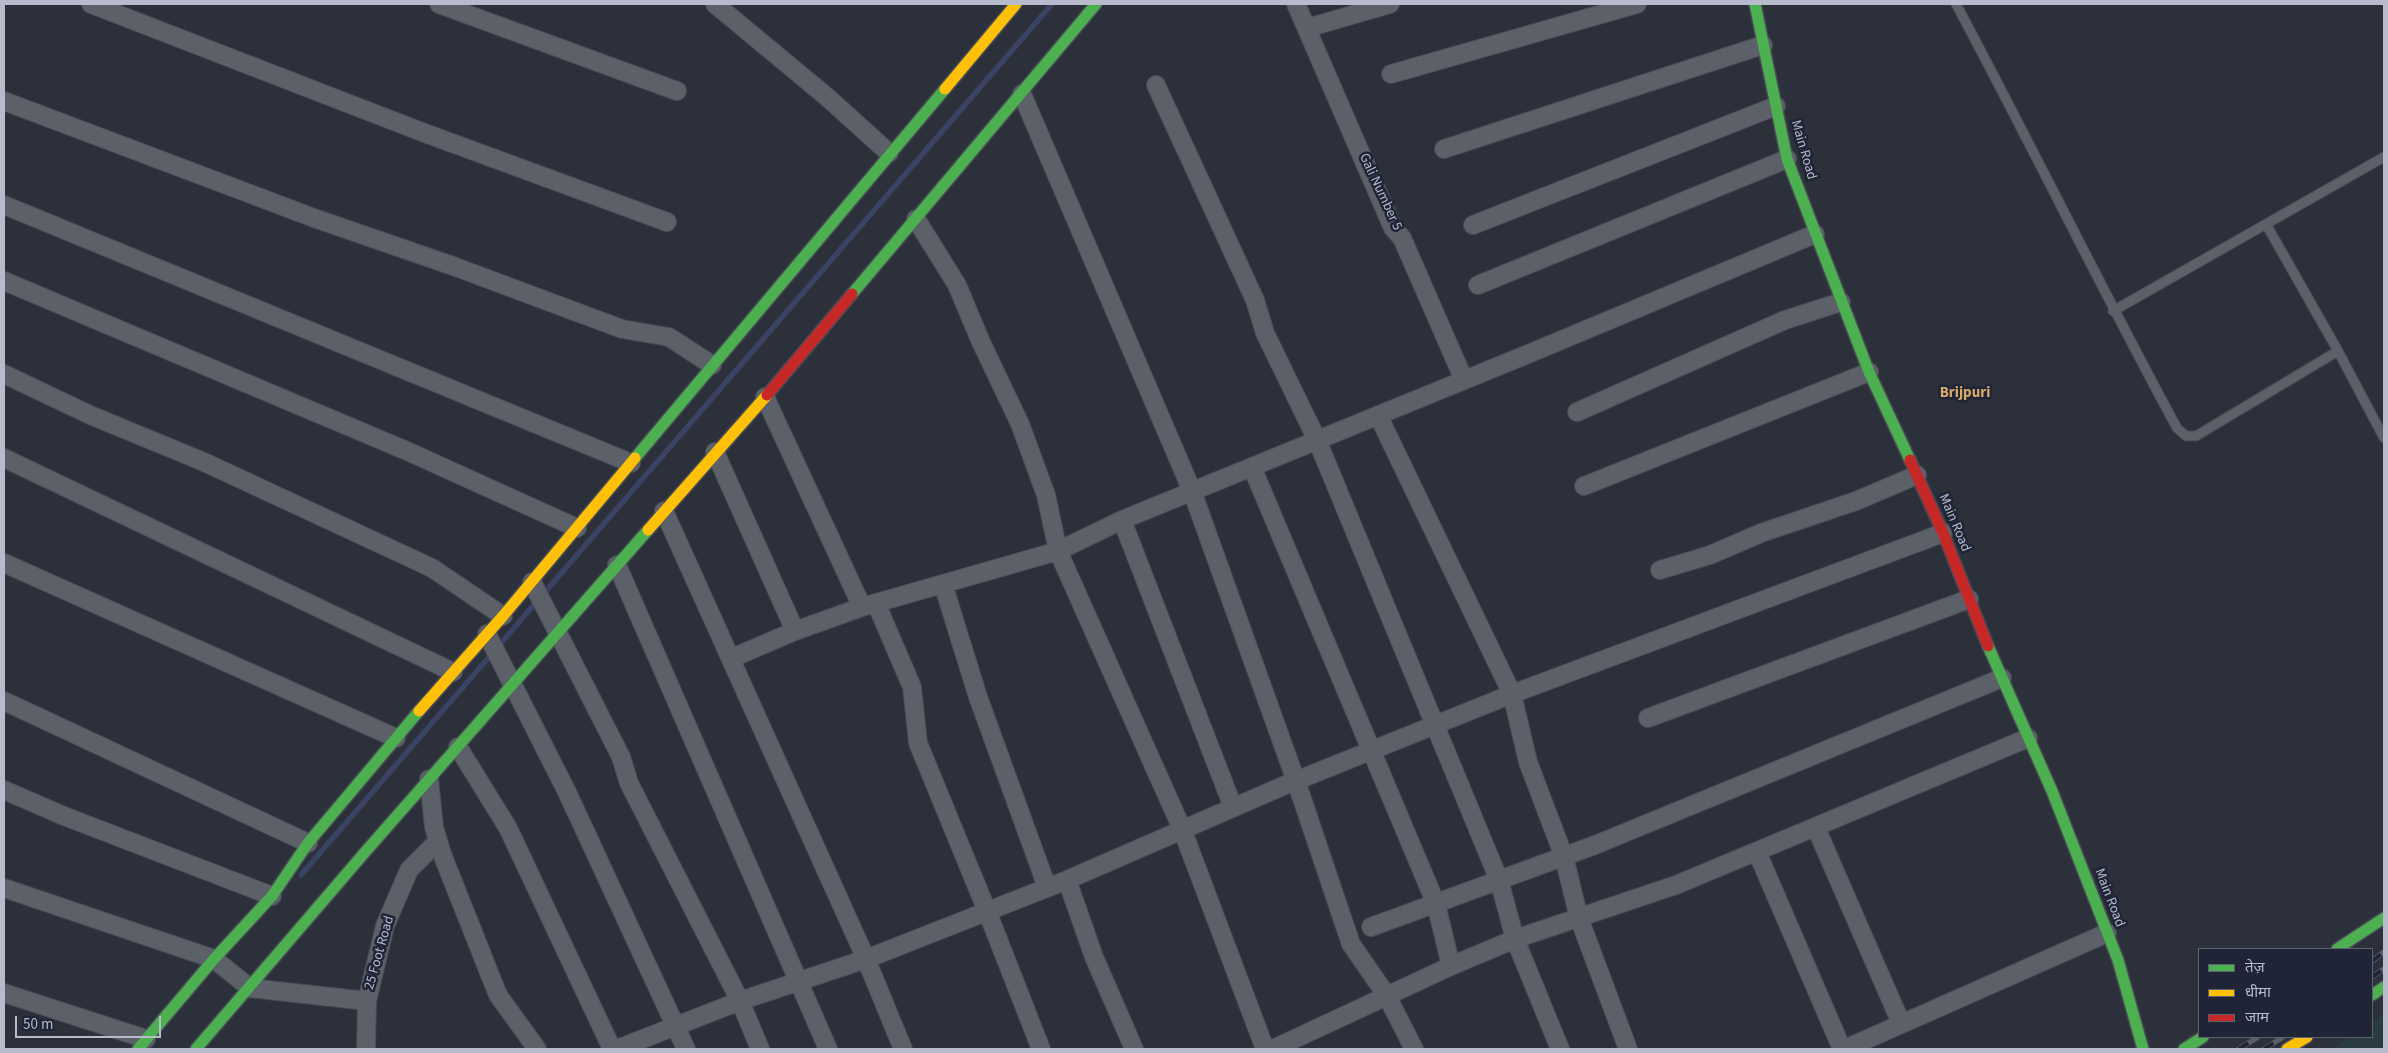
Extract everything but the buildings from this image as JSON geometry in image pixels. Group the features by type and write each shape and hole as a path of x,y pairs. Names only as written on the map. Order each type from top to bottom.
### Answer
{"main road":[{"path":"142,1044 214,958 272,896 308,843 396,738 532,582 889,153 1016,4"},
{"path":"196,1049 429,779 765,397 1096,4"},
{"name":"Main Road","path":"1756,4 1787,159 1870,372 1943,533 2118,960 2140,1048"},
{"path":"2338,948 2384,918"},
{"path":"2373,994 2384,987"},
{"path":"2184,1049 2201,1038"},
{"path":"2287,1049 2305,1038"}],"street":[{"path":"91,4 422,132 667,222"},
{"path":"439,4 677,91"},
{"path":"715,4 827,97 889,153"},
{"name":"Gali Number 5","path":"1296,4 1393,228 1402,238 1464,380"},
{"path":"1307,28 1390,4"},
{"path":"1391,74 1636,4"},
{"path":"1444,149 1763,46"},
{"path":"1156,85 1255,300 1265,333 1317,440 1499,880 1515,939 1560,1049"},
{"path":"1022,94 1192,491 1296,781 1351,944 1388,996 1414,1049"},
{"path":"4,100 314,218 453,266 622,328 669,337 680,342 712,365"},
{"path":"1473,225 1776,106"},
{"path":"1478,285 1787,159"},
{"path":"4,205 631,463"},
{"path":"916,219 957,285 981,342 1020,424 1046,495 1058,551 1182,829 1265,1049"},
{"path":"732,658 795,631 869,605 1058,551 1122,520 1378,416 1815,234"},
{"path":"4,281 407,451 577,528"},
{"path":"1577,412 1785,320 1842,302"},
{"path":"1584,486 1870,372"},
{"path":"4,374 90,415 204,462 432,568 503,616"},
{"path":"765,397 912,687 918,743 1041,1049"},
{"path":"1378,416 1512,694 1528,762 1564,857 1579,918 1628,1049"},
{"path":"715,452 795,631"},
{"path":"4,458 453,672"},
{"path":"1252,467 1436,904 1451,966"},
{"path":"1660,570 1710,555 1761,532 1856,501 1917,475"},
{"path":"664,511 732,658 866,959 903,1049"},
{"path":"1122,520 1233,807"},
{"path":"616,1049 798,980 866,959 1067,880 1233,807 1512,694 1943,533"},
{"path":"4,564 396,738"},
{"path":"617,565 828,1049"},
{"path":"532,582 621,757 629,784 740,1001 760,1049"},
{"path":"943,584 978,697 1047,888"},
{"path":"1648,718 1970,599"},
{"path":"487,634 567,792 686,1049"},
{"path":"1371,927 1564,857 2002,678"},
{"path":"4,701 308,843"},
{"path":"1273,1049 1451,966 1515,939 1676,885 2028,738"},
{"path":"458,747 508,828 612,1049"},
{"path":"429,779 437,842 498,995 532,1049"},
{"path":"4,790 64,816 272,896"},
{"path":"1816,828 1901,1023"},
{"name":"25 Foot Road","path":"366,1049 367,1001 386,926 409,870 437,842"},
{"path":"1757,852 1844,1049 2107,933"},
{"path":"1067,880 1094,957 1134,1049"},
{"path":"4,888 214,958 250,988 367,1001"},
{"path":"4,993 142,1044"}],"lane":[{"path":"1956,4 2030,142 2113,311 2177,428 2186,436 2196,436 2338,351"},
{"path":"2113,311 2384,156"},
{"path":"2266,224 2338,351 2384,438"}],"shaded area":[{"path":"2384,1014 2384,1049 2330,1049 2348,1038 2373,1038 2373,1021"}],"waterway":[{"path":"301,875 1052,4"}],"railway":[{"path":"2373,960 2384,952"},
{"path":"2373,976 2384,969"},
{"path":"2239,1049 2256,1038"},
{"path":"2264,1049 2281,1038"}],"traffic: fast":[{"path":"852,294 1096,4"},
{"path":"1755,4 1787,159 1869,372 1910,460"},
{"path":"635,458 945,89"},
{"path":"196,1049 366,851 648,530"},
{"path":"1988,646 2052,791 2118,960 2143,1049"},
{"path":"138,1049 214,959 272,896 308,843 419,711"},
{"path":"2339,948 2384,918"},
{"path":"2373,994 2384,987"},
{"path":"2184,1049 2201,1038"}],"traffic: slow":[{"path":"945,89 1016,4"},
{"path":"648,530 767,395"},
{"path":"419,711 503,616 635,458"},
{"path":"2287,1049 2305,1038"}],"traffic: jam":[{"path":"767,395 852,294"},
{"path":"1910,460 1943,533 1988,646"}],"district":[{"name":"Brijpuri","path":"1965,394"}]}
